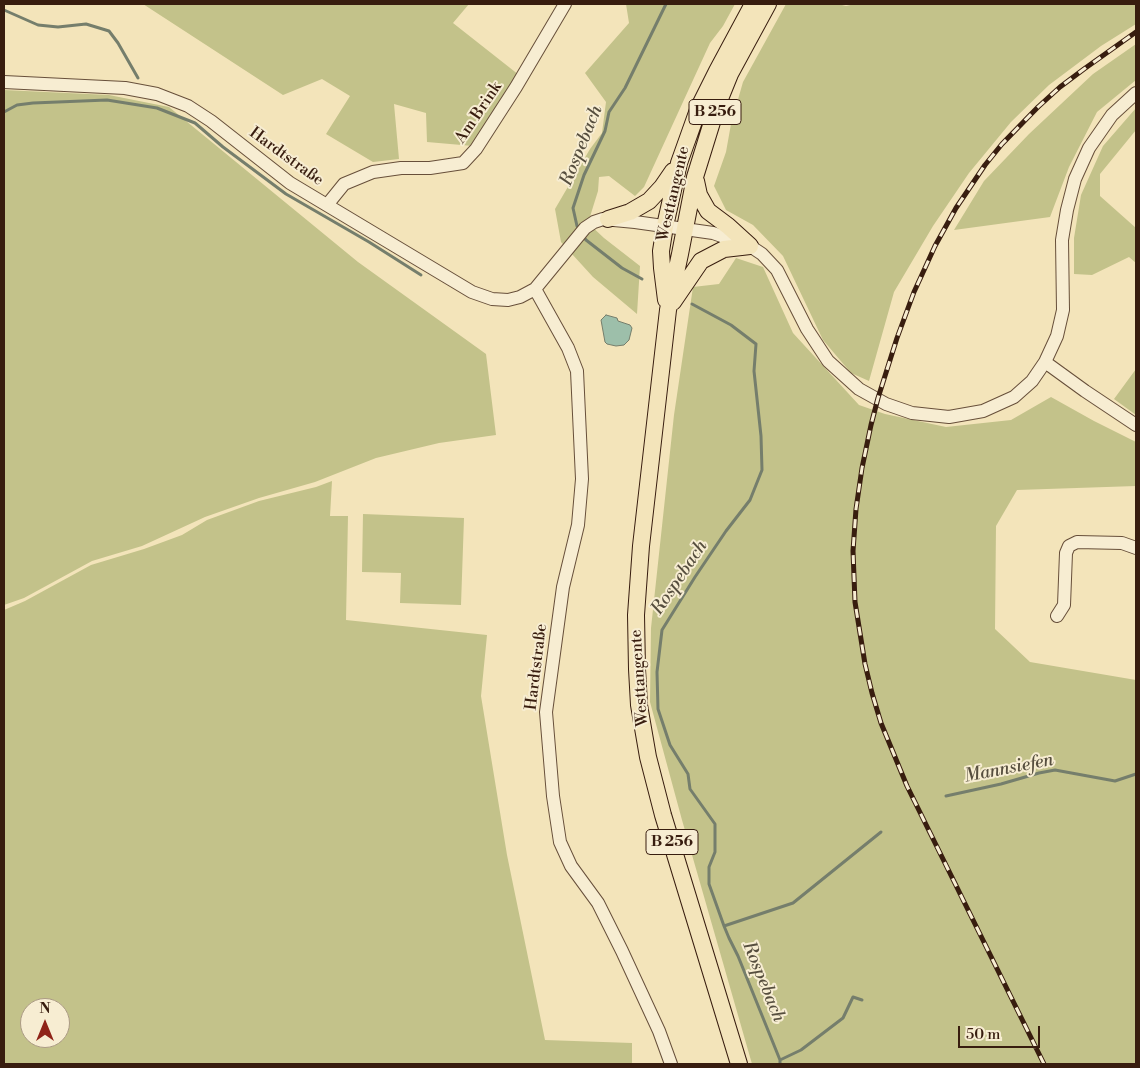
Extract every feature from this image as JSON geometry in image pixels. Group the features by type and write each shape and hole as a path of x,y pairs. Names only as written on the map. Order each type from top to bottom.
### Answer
{"main road":[{"name":"Westtangente","path":"668,310 662,268 662,251 665,226 679,162 700,107 753,4"},
{"name":"Westtangente","path":"739,1064 663,815 648,757 639,705 636,615 641,546 668,310 695,177 717,106 730,74 768,4"},
{"name":"B 256","path":"608,219 630,212 649,201 662,187 679,162"},
{"path":"695,177 699,195 708,211 750,246"},
{"name":"B 256","path":"668,310 700,262 724,249 750,246"}],"street":[{"name":"Am Brink","path":"326,205 344,184 373,172 400,168 430,168 463,163 476,149 511,95 565,4"},
{"name":"Hardtstraße","path":"4,82 125,88 157,94 188,106 211,121 290,183 472,292 492,299 508,300 520,297 534,289 585,228 594,222 608,219 713,234 750,246"},
{"path":"750,246 762,254 777,270 807,329 828,361 859,389 886,404 912,413 949,417 983,411 1014,397 1032,381 1045,362 1057,336 1063,310 1062,240 1075,179 1088,148 1112,114 1136,93"},
{"name":"Hardtstraße","path":"534,289 568,348 577,371 582,479 578,525 563,587 546,712 553,796 560,842 571,866 598,903 622,951 659,1031 670,1064"},
{"path":"1045,362 1136,425"},
{"path":"1057,616 1064,604 1066,553 1070,546 1077,542 1122,543 1136,548"}],"shaded area":[{"path":"143,4 469,4 453,23 519,75 473,146 427,142 426,113 394,104 399,159 373,162 326,134 350,96 322,79 283,95"},
{"path":"626,4 735,4 723,26 710,43 644,187 635,196 609,176 599,177 598,191 588,223 640,266 637,314 593,277 561,242 555,209 590,149 602,133 606,102 585,73 629,23"},
{"path":"786,4 838,4 846,6 855,4 1136,4 1136,24 1101,46 1049,85 1011,122 969,173 933,226 894,292 869,381 851,373 823,340 783,256 753,225 726,210 714,186 726,152 731,124 743,82"},
{"path":"1136,44 1136,80 1097,112 1069,167 1050,217 954,230 984,181 1029,134 1093,74"},
{"path":"4,90 109,95 169,107 358,262 486,354 496,435 439,443 376,458 315,482 259,498 205,517 142,546 92,561 24,598 4,605"},
{"path":"1136,108 1136,130 1100,174 1100,196 1136,228 1136,263 1129,257 1092,275 1074,274 1074,238 1081,195 1103,146"},
{"path":"736,258 763,267 793,333 859,405 885,414 946,427 1011,420 1051,397 1136,442 1136,486 1017,490 996,526 995,629 1030,662 1136,680 1136,1064 752,1064 650,702 651,628 674,415 693,287 719,284"},
{"path":"606,315 617,318 618,321 630,325 632,328 629,340 624,345 616,346 605,342 601,320"},
{"path":"1136,369 1136,415 1114,399"},
{"path":"332,481 330,516 348,516 346,620 487,635 481,696 507,855 545,1040 632,1043 632,1064 4,1064 4,610 25,601 91,565 182,535 207,520 259,501 316,487"},
{"path":"363,514 464,518 461,605 400,603 401,573 362,572"}],"waterway":[{"name":"Rospebach","path":"580,230 577,226 573,208 584,175 605,131 609,112 625,88 666,4"},
{"path":"4,10 38,25 58,27 86,24 109,31 138,78"},
{"path":"4,112 17,105 33,103 107,100 157,108 195,123 223,147 286,194 369,242 421,275"},
{"name":"Rospebach","path":"583,236 622,268 642,279"},
{"name":"Rospebach","path":"692,304 731,325 756,344 754,371 761,436 762,470 750,500 726,531 662,630 657,672 658,709 670,745 688,774 690,789 715,824 715,852 709,867 709,884 780,1064"},
{"name":"Mannsiefen","path":"946,796 1055,770 1115,781 1136,774"},
{"name":"Mannsiefen","path":"724,926 793,903 881,832"},
{"path":"780,1060 801,1050 843,1018 853,997 862,1000"}],"railway":[{"path":"1044,1064 907,786 881,723 865,664 855,602 853,551 856,509 871,425 897,338 914,292 935,246 956,208 985,165 1002,144 1038,107 1060,87 1136,32"}]}
